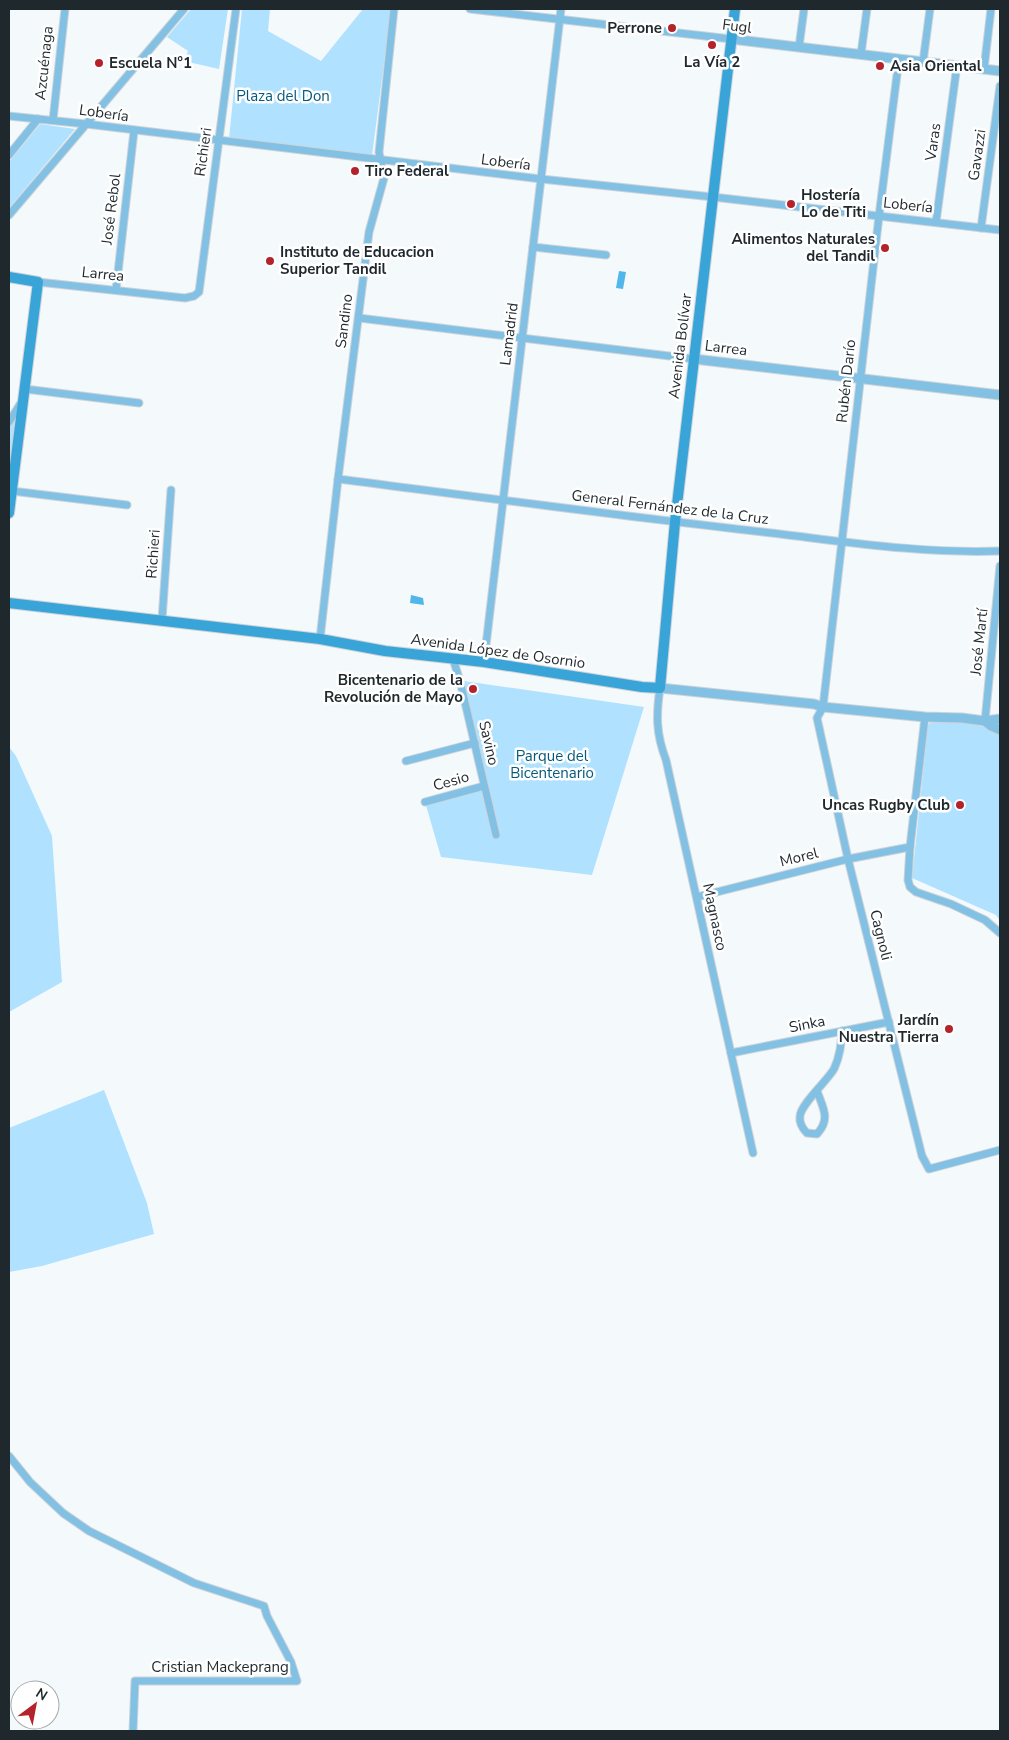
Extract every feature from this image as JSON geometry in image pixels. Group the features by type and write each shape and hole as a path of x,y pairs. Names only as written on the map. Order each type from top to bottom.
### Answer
{"main road":[{"name":"Avenida Bolívar","path":"660,688 675,522 735,9"},
{"name":"Larrea","path":"9,277 38,282"},
{"path":"9,513 38,282"},
{"name":"Avenida López de Osornio","path":"9,603 320,639 385,651 484,662 642,687 660,688"}],"street":[{"name":"Azcuénaga","path":"53,120 65,9"},
{"path":"9,215 184,9"},
{"name":"Richieri","path":"194,296 198,292 236,9"},
{"name":"Sandino","path":"320,639 369,232 384,178 384,171 379,161 378,152 394,9"},
{"name":"Fugl","path":"470,9 1000,71"},
{"name":"Lamadrid","path":"484,662 561,9"},
{"path":"799,47 804,9"},
{"path":"861,54 867,9"},
{"path":"923,62 930,9"},
{"path":"984,69 991,9"},
{"name":"Rubén Darío","path":"823,707 879,216 899,59"},
{"name":"Varas","path":"936,222 957,65"},
{"name":"Gavazzi","path":"981,228 1000,86"},
{"name":"Lobería","path":"9,116 541,180 713,197 1000,230"},
{"path":"9,155 38,120"},
{"name":"José Rebol","path":"116,290 134,131"},
{"path":"533,248 606,255"},
{"name":"Larrea","path":"38,282 186,298 194,296"},
{"name":"Larrea","path":"359,318 1000,395"},
{"path":"9,422 24,394 139,403"},
{"name":"General Fernández de la Cruz","path":"338,479 675,522 886,546 970,552 1000,551"},
{"name":"Richieri","path":"162,620 171,490"},
{"path":"12,491 126,505"},
{"name":"José Martí","path":"984,720 1000,566"},
{"name":"Savino","path":"453,659 475,742 496,835"},
{"name":"Avenida López de Osornio","path":"660,688 925,717 984,720 1000,718"},
{"name":"Magnasco","path":"660,688 657,713 659,738 666,760 753,1153"},
{"name":"Cagnoli","path":"823,707 817,718 848,858 922,1156 929,1169 1000,1150"},
{"path":"925,717 910,846 908,880 910,887 916,892 951,904 985,920 1000,933"},
{"name":"Avenida López de Osornio","path":"984,720 1000,730"},
{"path":"406,761 475,742"},
{"name":"Cesio","path":"425,802 484,786"},
{"name":"Morel","path":"697,897 848,858 910,846"},
{"name":"Sinka","path":"731,1053 889,1022"},
{"path":"817,1091 826,1119 824,1127 817,1134 806,1133 801,1126 800,1114 817,1091 833,1071 841,1049 842,1031"},
{"name":"Cristian Mackeprang","path":"9,1456 30,1482 63,1513 89,1531 194,1583 264,1606 267,1616 291,1662 297,1681 135,1681 134,1731"}],"green space":[{"path":"191,9 228,9 219,69 184,61 188,51 167,37"},
{"name":"Plaza del Don","path":"242,9 270,9 268,31 321,61 363,9 391,9 372,156 229,139"},
{"path":"40,124 75,129 9,208 9,162"},
{"path":"17,412 9,476 9,426"},
{"name":"Parque del Bicentenario","path":"464,681 644,707 592,875 441,857 425,802 484,786"},
{"name":"Uncas Rugby Club","path":"951,719 980,725 1000,733 1000,921 996,915 912,878 928,725"},
{"path":"9,747 16,756 52,836 62,982 9,1012"},
{"path":"104,1090 147,1203 154,1234 42,1266 9,1272 9,1128"}],"water":[{"path":"619,271 626,272 623,289 616,288"},
{"path":"411,595 423,598 424,605 410,603"}],"place":[{"name":"Perrone","path":"672,28"},
{"name":"La Vía 2","path":"712,45"},
{"name":"Escuela N°1","path":"99,63"},
{"name":"Asia Oriental","path":"880,66"},
{"name":"Tiro Federal","path":"355,171"},
{"name":"Hostería Lo de Titi","path":"791,204"},
{"name":"Alimentos Naturales del Tandil","path":"885,248"},
{"name":"Instituto de Educacion Superior Tandil","path":"270,261"},
{"name":"Bicentenario de la Revolución de Mayo","path":"473,689"},
{"name":"Uncas Rugby Club","path":"960,805"},
{"name":"Jardín Nuestra Tierra","path":"949,1029"}]}
